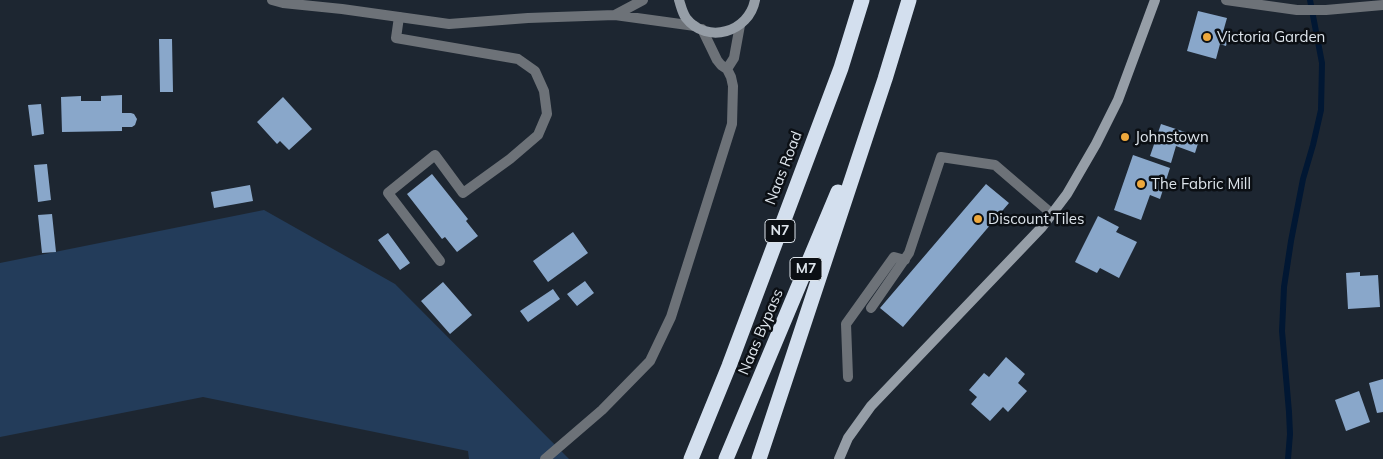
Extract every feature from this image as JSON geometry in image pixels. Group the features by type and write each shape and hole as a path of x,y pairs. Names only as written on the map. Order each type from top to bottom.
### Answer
{"highway":[{"name":"Naas Road","path":"691,459 729,366 841,68 862,0"},
{"path":"760,459 885,79 909,0"},
{"name":"Naas Bypass","path":"726,459 885,79"}],"street":[{"path":"272,0 449,24 528,18 615,15 698,27 718,33 731,30 740,25 748,17 754,7 755,0"},
{"path":"615,15 643,0"},
{"path":"545,459 602,410 650,361 671,317 732,124 733,86 731,77 727,69 717,60 698,27 687,18 679,0"},
{"path":"839,459 848,438 871,406 1035,234 1067,194 1096,144 1113,109 1155,0"},
{"path":"1226,0 1297,10 1326,10 1383,5"},
{"path":"398,17 396,38 518,59 535,71 544,90 547,114 538,135 463,193 435,156 388,192 440,261"},
{"path":"727,69 734,58 740,25"},
{"path":"871,308 909,254 941,157 996,166 1052,214"},
{"path":"848,376 846,324 894,257 905,260"}],"shaded area":[{"path":"264,210 395,284 569,459 469,459 468,451 203,397 0,437 0,263"}],"building":[{"path":"1198,11 1227,18 1223,32 1229,33 1226,46 1220,44 1216,59 1187,51"},
{"path":"159,39 172,39 173,92 160,92"},
{"path":"122,95 122,113 134,114 137,119 132,127 122,127 122,131 62,132 61,97 81,96 81,101 101,101 101,96"},
{"path":"283,97 312,129 289,150 280,141 277,144 257,122"},
{"path":"41,104 44,134 32,136 28,105"},
{"path":"1161,124 1200,137 1195,153 1176,146 1171,163 1150,156"},
{"path":"1133,155 1170,168 1160,199 1150,195 1141,220 1114,210"},
{"path":"47,164 51,200 38,202 34,165"},
{"path":"432,174 468,219 466,221 478,236 457,252 445,237 442,239 407,194"},
{"path":"986,184 1009,203 903,327 880,308"},
{"path":"250,185 253,201 214,208 211,192"},
{"path":"52,214 56,252 42,253 38,215"},
{"path":"1098,216 1119,227 1116,232 1137,242 1119,278 1100,268 1097,273 1075,262"},
{"path":"573,232 588,253 548,282 533,261"},
{"path":"388,233 410,263 400,270 378,240"},
{"path":"1360,272 1360,276 1378,275 1380,307 1348,309 1346,273"},
{"path":"585,281 594,293 577,306 567,294"},
{"path":"443,282 472,315 450,334 421,301"},
{"path":"553,289 560,299 528,322 520,311"},
{"path":"1006,357 1025,374 1018,383 1027,391 1008,412 1003,407 990,421 971,404 977,397 969,390 984,373 989,377"},
{"path":"1383,379 1383,412 1377,413 1369,383"},
{"path":"1359,391 1370,422 1346,431 1335,400"}],"waterway":[{"path":"1288,459 1289,412 1282,331 1284,287 1303,179 1321,110 1322,63 1310,0"}],"place":[{"name":"Victoria Garden","path":"1207,37"},
{"name":"Johnstown","path":"1125,137"},
{"name":"The Fabric Mill","path":"1141,184"},
{"name":"Discount Tiles","path":"978,219"}]}
